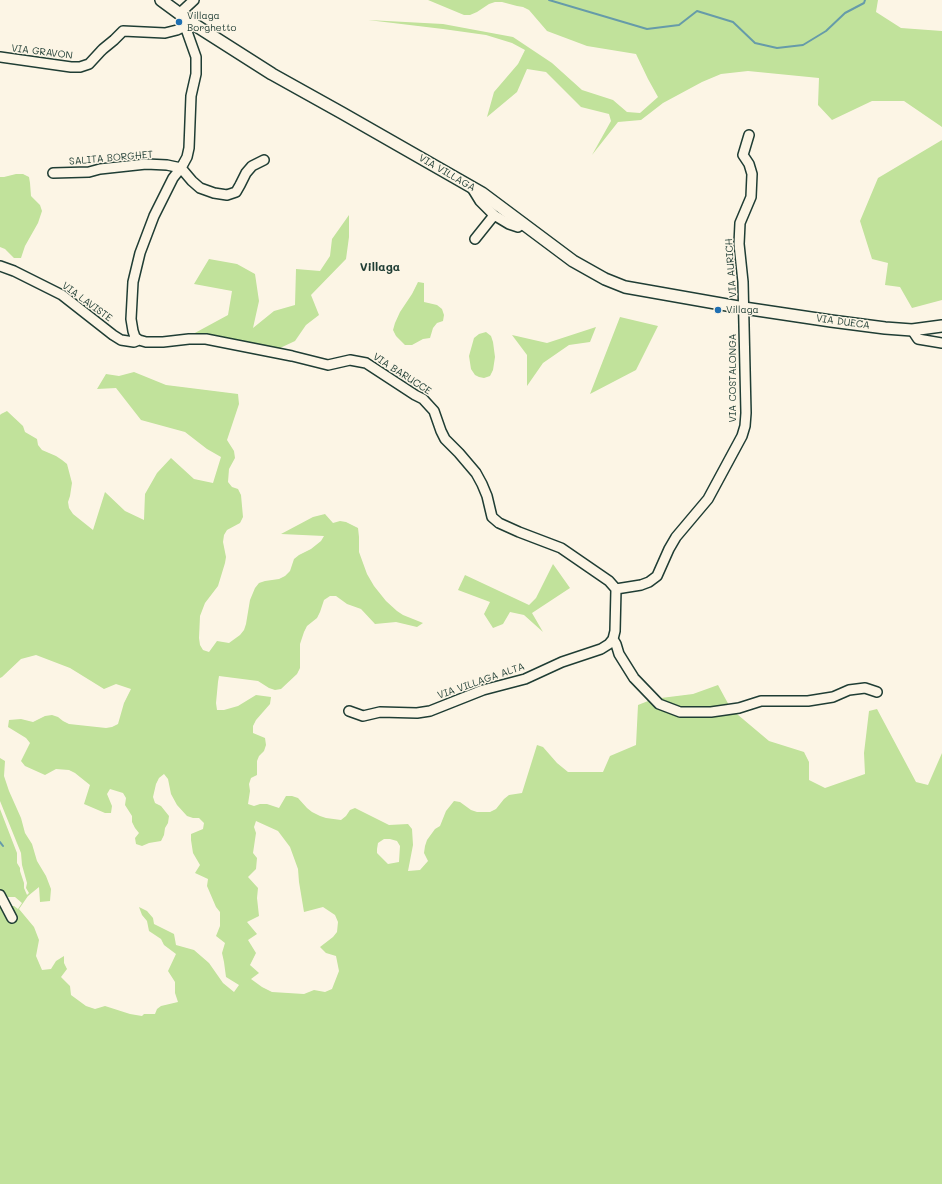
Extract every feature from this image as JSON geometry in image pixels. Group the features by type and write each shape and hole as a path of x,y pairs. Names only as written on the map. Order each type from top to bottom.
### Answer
{"street":[{"name":"VIA VILLAGA","path":"161,0 180,13 190,25 272,74 482,193 573,261 605,279 625,287 744,308"},
{"path":"180,13 194,0"},
{"path":"139,340 135,337 131,319 133,282 138,260 154,216 173,178 181,168 189,148 191,96 196,74 196,57 190,25"},
{"name":"VIA GRAVON","path":"0,57 80,67 88,64 123,30 165,33 190,25"},
{"name":"VIA AURICH","path":"744,308 743,282 738,244 740,223 751,197 752,174 749,164 743,155 749,135"},
{"path":"181,168 200,188 214,193 227,195 236,192 246,173 252,166 264,160"},
{"name":"SALITA BORGHET","path":"53,173 89,172 100,169 146,164 167,165 181,168"},
{"path":"472,188 480,201 494,215 509,224 518,227 523,223"},
{"path":"475,239 494,215"},
{"name":"VIA LAVISTE","path":"0,266 14,271 62,295 121,340 134,342 139,340"},
{"name":"VIA DUECA","path":"744,308 885,328 912,330 942,326"},
{"name":"VIA COSTALONGA","path":"616,589 641,585 650,582 657,576 676,537 708,499 742,436 745,426 746,413 744,308"},
{"path":"912,330 918,339 942,343"},
{"name":"VIA BARUCCE","path":"139,340 146,342 162,342 206,339 292,356 328,365 350,360 366,363 423,399 434,411 440,431 445,439 476,473 482,484 487,496 492,518 499,523 519,532 561,548 609,581 616,589"},
{"path":"616,589 615,631 613,639 619,654 634,678 658,704 680,712 711,712 739,708 761,701 808,701 833,697 849,690 865,688 877,692"},
{"name":"VIA VILLAGA ALTA","path":"349,711 363,716 380,712 430,711 483,690 525,679 562,662 590,653 605,646 613,639"},
{"path":"0,895 12,918"}],"green space":[{"path":"428,0 878,0 876,12 901,28 942,31 942,127 904,101 872,101 832,120 818,105 819,78 748,71 721,74 702,82 663,103 641,120 618,122 592,155 611,121 609,114 581,107 546,72 527,69 517,92 487,117 494,92 518,64 525,50 512,43 486,35 368,20 443,24 513,37 552,63 582,90 613,100 627,112 640,113 658,97 636,54 587,46 547,31 529,10 523,7 502,2 495,2 470,15 464,15"},
{"path":"942,140 942,300 912,308 900,287 885,285 888,263 872,259 860,221 878,178"},
{"path":"23,174 29,177 31,196 40,205 42,211 38,223 25,246 21,258 14,258 5,249 0,247 0,177"},
{"path":"349,215 349,237 346,259 311,295 319,315 306,325 295,341 278,349 193,334 228,315 232,291 194,284 209,259 237,264 255,274 259,301 253,328 274,311 295,305 296,269 320,271 330,256 332,239"},
{"path":"418,282 424,283 424,302 437,305 442,309 444,315 443,321 437,323 433,328 430,338 423,339 412,345 405,345 396,336 393,330 400,312"},
{"path":"620,317 658,326 636,370 590,394"},
{"path":"596,327 590,342 569,345 543,363 527,386 527,355 512,335 547,343"},
{"path":"486,332 491,336 495,357 493,370 490,376 484,378 475,375 471,369 469,356 474,338 479,334"},
{"path":"134,372 166,385 238,394 239,404 227,440 234,451 235,458 229,469 228,482 232,487 238,489 241,495 243,517 240,523 227,530 224,535 223,542 226,557 225,563 218,586 205,603 200,616 199,638 200,645 203,650 209,652 217,641 229,643 240,635 246,624 250,600 259,583 279,579 285,576 290,571 294,559 311,549 321,541 324,536 281,534 313,517 325,514 333,523 340,521 346,522 358,528 359,552 367,574 374,586 386,601 397,611 423,623 417,627 396,622 375,624 361,609 347,604 336,596 330,596 324,600 317,618 307,626 304,632 300,644 300,668 297,674 281,689 275,690 269,688 258,681 219,676 216,703 217,710 224,710 238,706 256,695 271,697 270,704 256,720 253,726 253,733 265,738 266,745 257,761 257,775 251,778 249,784 250,791 248,804 254,806 267,804 279,808 286,796 292,796 298,798 312,812 326,818 341,820 350,810 355,808 389,825 408,824 412,829 413,845 408,871 420,870 428,861 424,853 427,840 435,829 440,826 446,811 454,801 460,802 471,810 477,812 490,812 496,809 509,795 522,793 537,745 543,747 557,763 568,772 603,772 610,756 636,745 638,705 653,699 693,694 718,685 731,709 769,741 804,752 809,762 809,780 825,788 865,774 864,753 869,711 877,709 916,782 928,785 942,753 942,1184 0,1184 0,895 10,906 14,906 18,909 22,903 15,897 8,897 0,889 0,809 17,853 17,863 20,868 24,888 27,895 29,893 26,888 27,883 22,865 21,853 0,801 0,758 5,761 4,776 21,818 25,833 32,844 37,861 46,876 51,889 50,901 40,902 39,887 28,896 19,909 34,927 39,940 36,956 42,970 51,969 56,961 64,956 64,963 67,969 61,977 70,986 71,995 86,1006 95,1009 105,1006 130,1014 142,1016 144,1014 155,1014 157,1009 161,1006 178,1002 175,993 175,982 168,971 176,954 164,945 161,939 149,931 147,921 142,915 139,907 147,911 153,918 154,924 174,934 176,945 194,950 209,963 223,983 234,992 239,985 226,977 222,953 225,943 216,936 220,926 220,912 216,907 207,886 208,879 195,873 200,865 193,853 191,834 203,829 204,823 199,818 187,816 177,805 171,794 168,779 164,774 159,778 156,784 153,797 155,803 161,806 169,816 168,823 161,841 142,846 136,844 135,838 139,833 132,822 132,816 125,805 126,798 123,793 110,789 107,794 112,806 111,813 105,813 84,804 90,785 69,770 56,769 45,775 25,766 21,761 30,743 26,738 8,727 9,720 21,719 33,722 45,716 52,715 69,724 106,728 112,727 118,724 124,703 131,689 116,684 104,689 70,668 36,655 21,659 0,678 0,415 7,411 23,426 25,432 37,439 38,445 42,450 56,456 67,464 72,483 68,502 69,508 73,514 93,530 105,492 125,511 144,520 145,494 157,473 171,458 194,479 213,483 221,457 207,449 185,432 141,420 116,388 97,389 106,374 119,376","holes":["256,821 278,831 290,847 298,869 304,912 323,907 335,915 338,922 337,932 320,947 326,953 336,956 339,971 332,989 325,992 314,990 304,994 272,992 251,979 259,973 250,965 256,953 248,940 257,934 247,922 259,916 257,898 258,888 248,877 256,869 257,858 253,853 256,833 254,827","384,839 397,841 400,846 399,862 388,864 377,853 378,843"]},
{"path":"553,564 570,588 532,613 543,632 524,615 510,612 503,624 493,628 484,614 490,602 458,590 465,575 529,605 536,598"}],"waterway":[{"path":"549,0 647,29 679,25 697,11 733,22 755,43 777,48 803,45 826,31 845,13 864,3 865,0"},
{"path":"0,842 3,846"}],"place":[{"name":"Villaga Borghetto","path":"179,22"},
{"name":"Villaga","path":"718,310"}],"district":[{"name":"Villaga","path":"380,267"}]}
